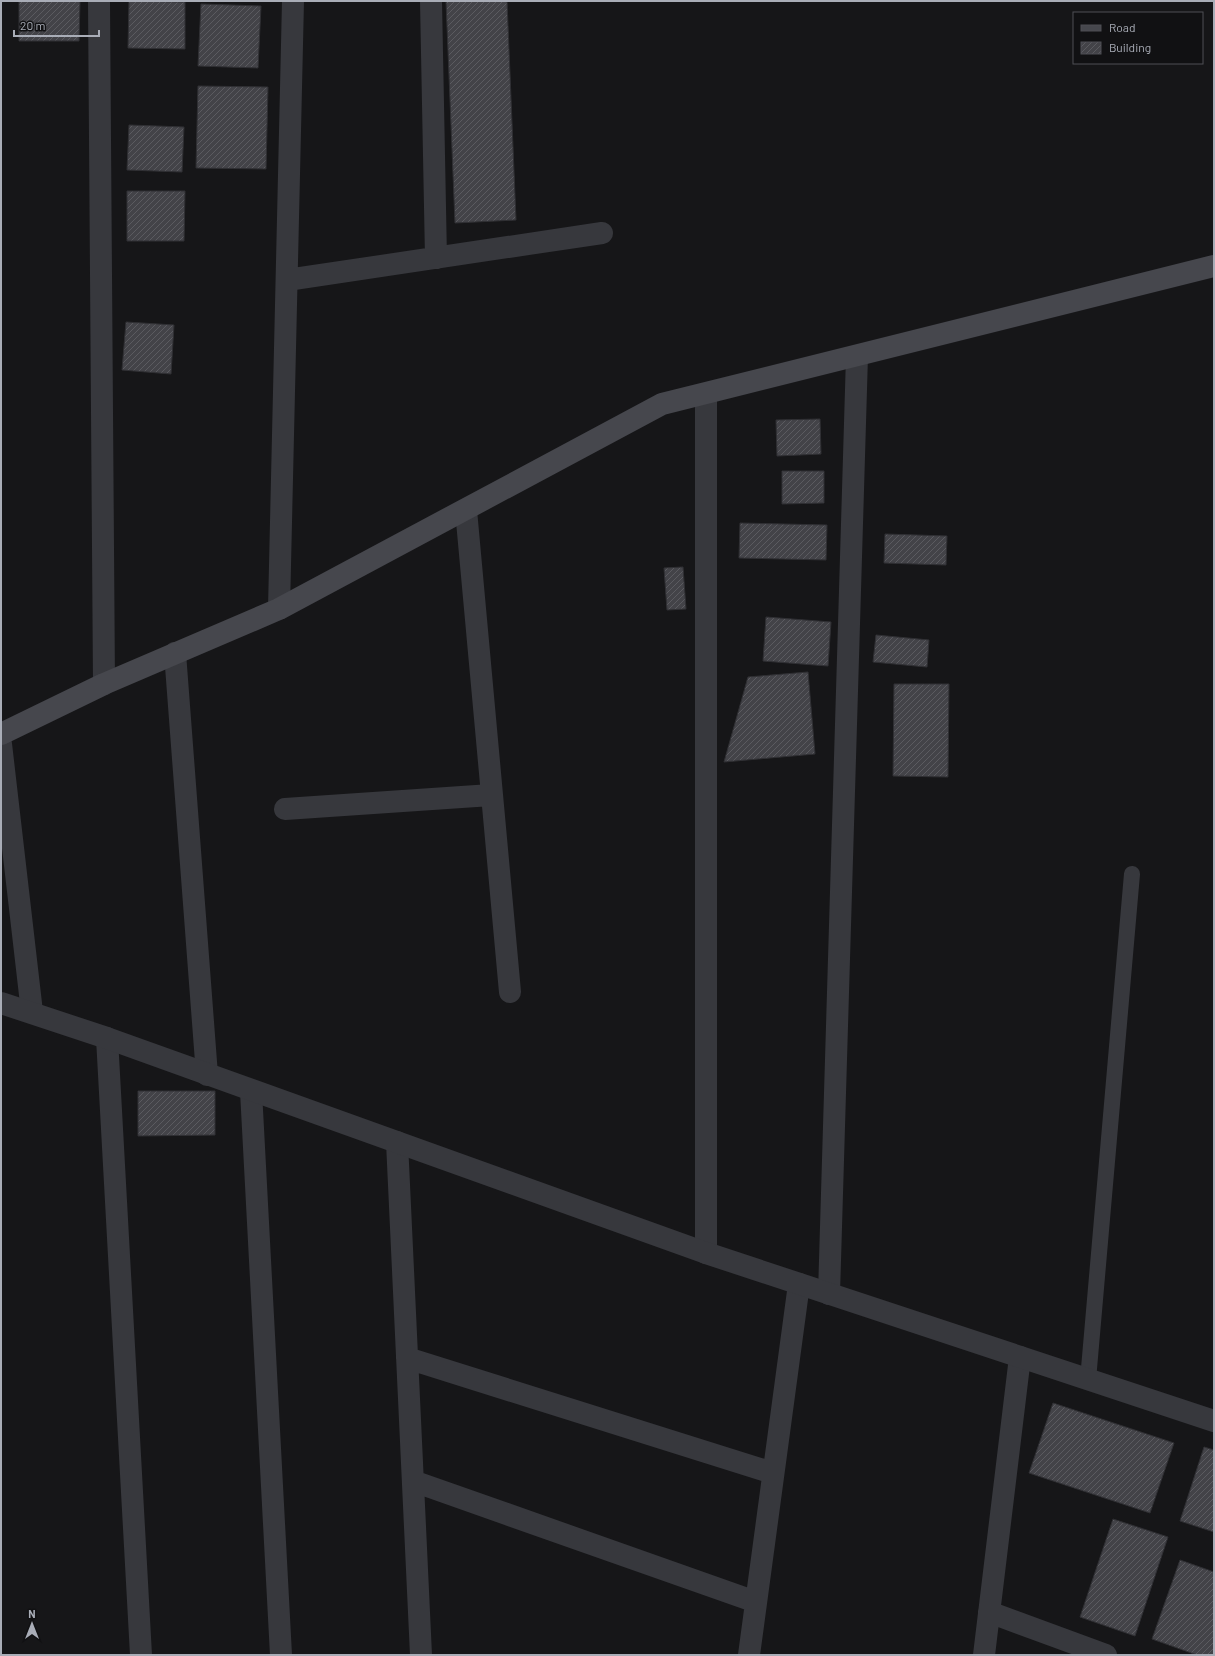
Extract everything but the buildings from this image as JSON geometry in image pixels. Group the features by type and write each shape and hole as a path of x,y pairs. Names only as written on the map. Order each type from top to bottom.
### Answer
{"main road":[{"path":"1,734 104,684 279,609 662,404 1214,266"}],"street":[{"path":"99,1 104,684"},
{"path":"279,609 293,1"},
{"path":"431,1 436,258"},
{"path":"287,280 602,233"},
{"path":"830,1294 858,356"},
{"path":"706,394 706,1253"},
{"path":"466,510 510,992"},
{"path":"175,654 208,1075"},
{"path":"1,744 32,1012"},
{"path":"285,810 491,795"},
{"path":"1,1003 107,1038 706,1253 1214,1421"},
{"path":"107,1038 141,1655"},
{"path":"251,1090 281,1655"},
{"path":"397,1142 421,1655"},
{"path":"748,1655 799,1284"},
{"path":"984,1655 1020,1357"},
{"path":"407,1358 774,1473"},
{"path":"413,1481 756,1602"},
{"path":"989,1612 1106,1655"}],"lane":[{"path":"1088,1380 1132,874"}]}
